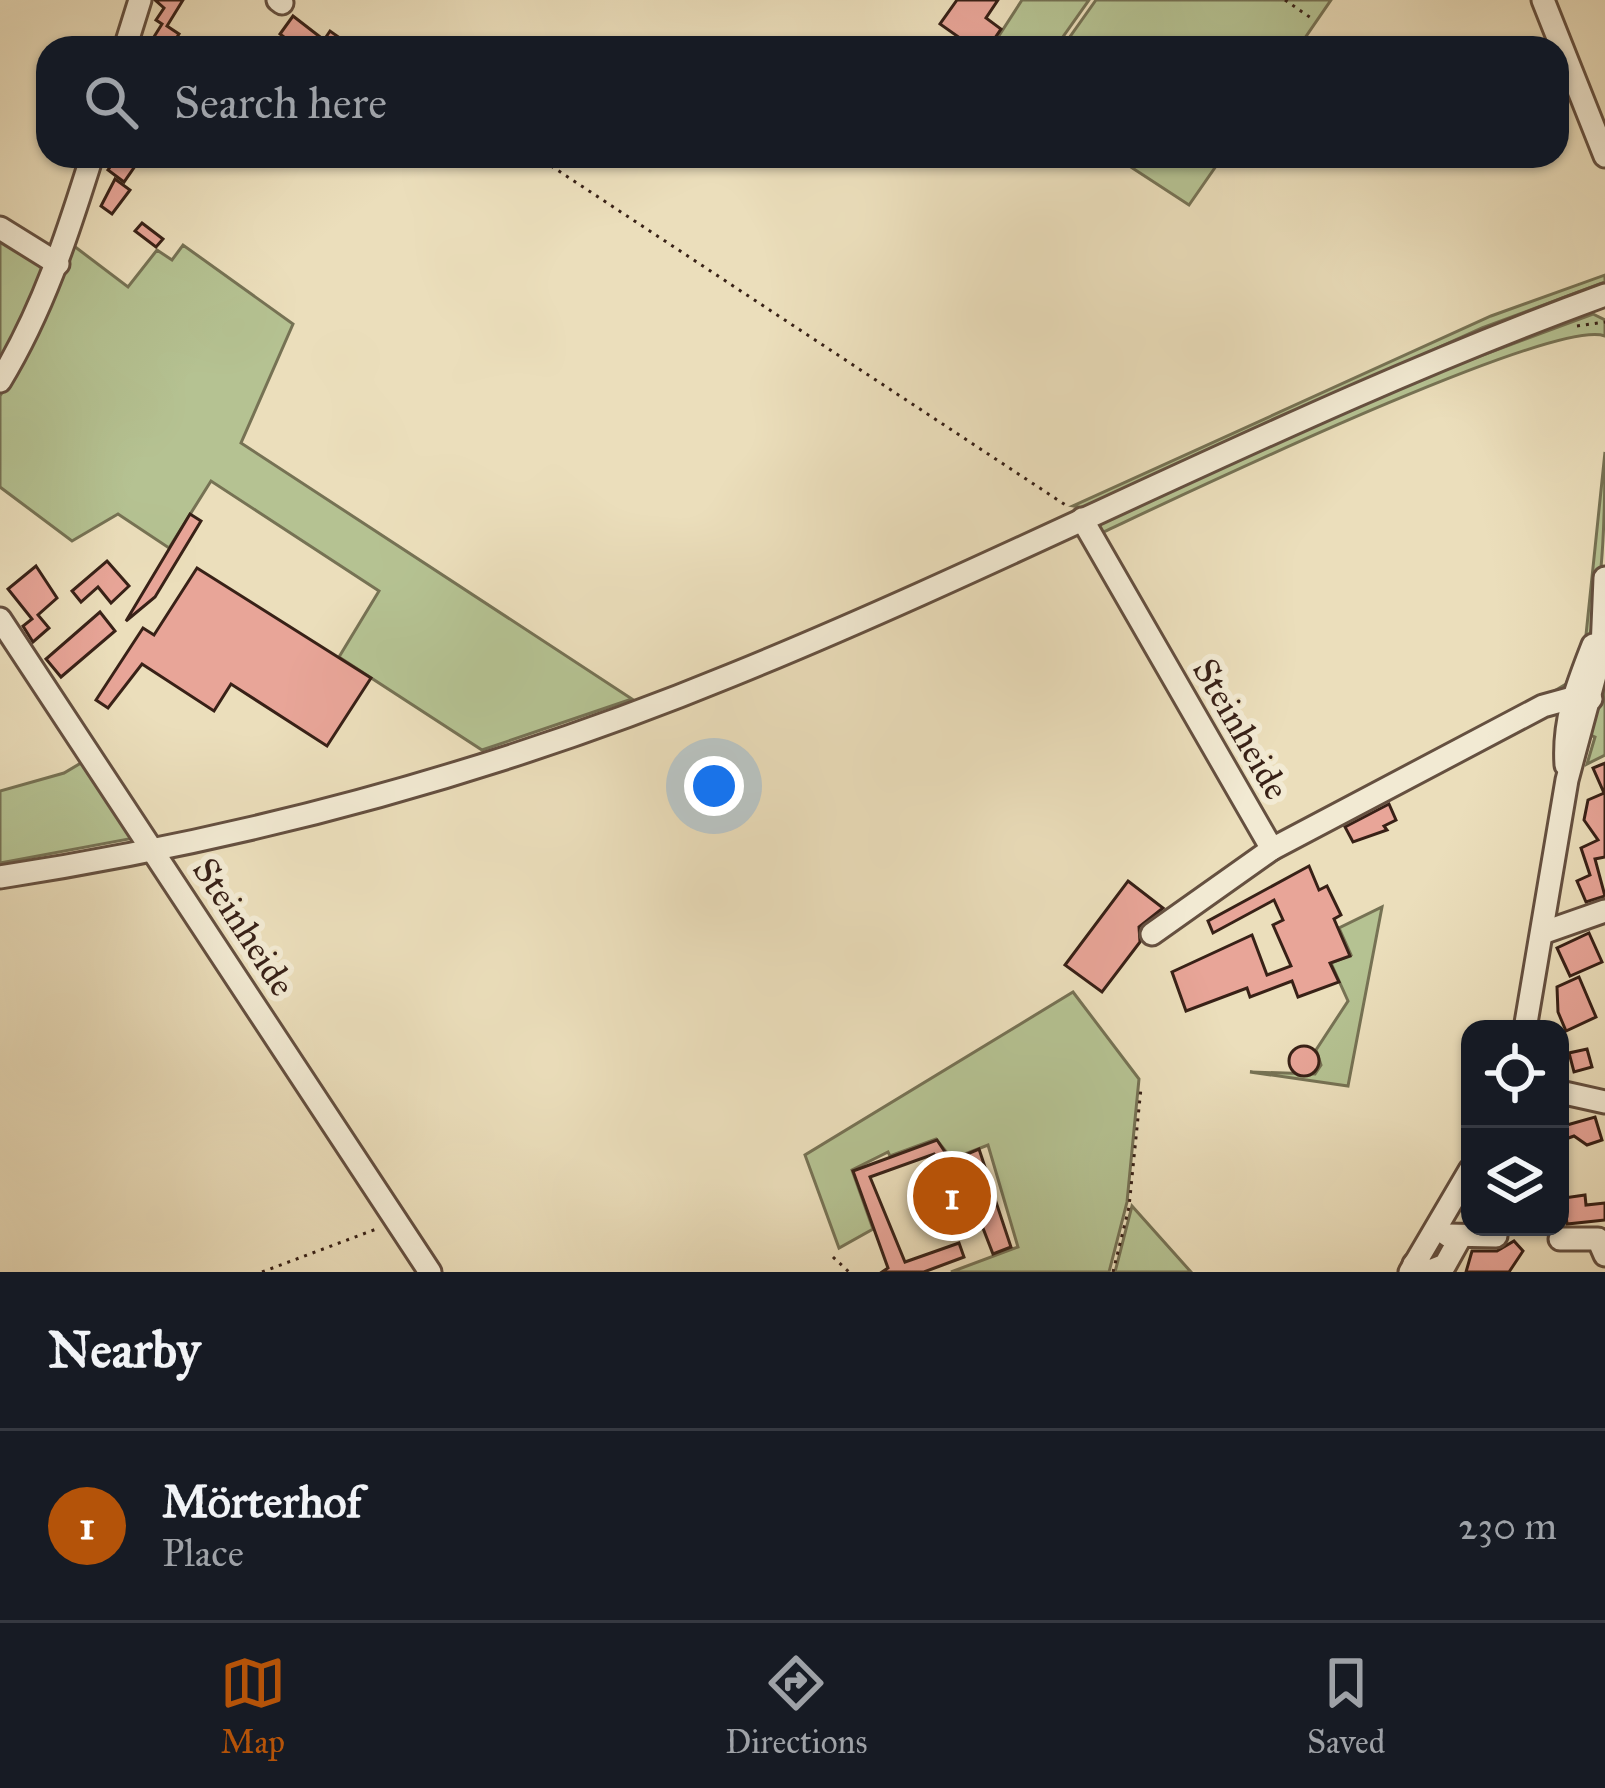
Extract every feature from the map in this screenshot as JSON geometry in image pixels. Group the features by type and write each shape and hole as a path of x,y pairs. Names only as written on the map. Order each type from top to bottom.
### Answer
{"street":[{"path":"129,36 140,0"},
{"path":"1543,0 1557,36"},
{"path":"1569,65 1605,156"},
{"path":"0,381 31,330 88,168"},
{"path":"0,228 58,264"},
{"path":"0,877 156,851 333,811 587,731 868,618 1335,402 1605,295"},
{"name":"Steinheide","path":"1082,520 1272,849 1543,706 1581,698"},
{"path":"1527,1020 1581,698 1602,650 1605,578"},
{"name":"Steinheide","path":"0,619 430,1272"},
{"path":"1153,934 1272,849"},
{"path":"1542,933 1605,911"},
{"path":"1569,1094 1605,1102"},
{"path":"1460,1238 1445,1265 1430,1271 1412,1268 1461,1185"},
{"path":"1435,1229 1460,1238 1496,1236"},
{"path":"1559,1239 1598,1239 1605,1255"},
{"path":"1597,1272 1605,1265"}],"path":[{"path":"1285,0 1311,18"},
{"path":"554,168 1082,520"},
{"path":"1113,1272 1129,1207 1141,1088"},
{"path":"262,1272 397,1220"},
{"path":"833,1257 849,1272"}],"green space":[{"path":"1022,0 1089,0 1064,36 999,36"},
{"path":"1096,0 1331,0 1306,36 1070,36"},
{"path":"1132,168 1215,168 1189,205"},
{"path":"0,232 47,267 0,365"},
{"path":"70,243 128,287 157,250 172,260 183,245 293,324 241,443 632,699 482,750 339,657 379,591 211,481 169,548 118,514 72,541 0,487 0,396 39,331"},
{"path":"1605,275 1605,282 1482,328 1084,508 1073,506 1491,316"},
{"path":"1593,314 1605,320 1605,336 1571,337 1441,381 1097,535 1095,522 1309,420"},
{"path":"1605,452 1600,575 1589,639 1567,687 1526,708 1566,684 1586,635"},
{"path":"1605,627 1605,755 1587,764 1595,737 1588,734"},
{"path":"86,760 133,834 129,839 0,863 0,791 64,773"},
{"path":"1382,907 1348,1086 1250,1072 1315,1074 1321,1065 1316,1050 1348,1001 1331,963 1351,955 1339,928"},
{"path":"1073,992 1139,1079 1127,1202 1109,1272 951,1272 1018,1247 988,1145 952,1159 936,1139 890,1156 888,1152 852,1170 873,1229 839,1248 805,1155"},
{"path":"1132,1206 1191,1272 1115,1272"}],"building":[{"path":"155,0 183,0 167,26 178,36 154,36 162,24 156,20 164,8"},
{"path":"957,0 998,0 986,18 1001,29 996,36 957,36 940,24"},
{"path":"293,16 319,36 283,36"},
{"path":"109,168 134,168 124,182"},
{"path":"115,179 130,190 112,214 101,206"},
{"path":"142,223 163,239 156,247 135,231"},
{"path":"190,514 201,521 155,597 126,621"},
{"path":"107,561 129,586 111,603 98,587 81,602 72,591"},
{"path":"36,566 57,598 38,615 49,628 33,642 23,626 32,619 8,589"},
{"path":"197,568 371,678 327,746 231,684 214,711 142,664 108,708 96,700 143,628 154,635"},
{"path":"100,612 115,631 61,677 46,659"},
{"path":"1605,763 1605,857 1595,859 1605,896 1586,902 1577,881 1590,875 1581,848 1598,840 1584,820 1588,800 1604,793 1593,768"},
{"path":"1389,804 1396,820 1384,826 1387,830 1353,842 1345,827"},
{"path":"1309,866 1319,890 1327,886 1341,915 1334,919 1350,956 1330,963 1339,982 1298,997 1292,981 1250,997 1247,988 1186,1011 1172,972 1252,935 1267,975 1291,966 1273,925 1283,920 1274,900 1213,933 1208,921"},
{"path":"1128,881 1163,908 1139,927 1140,942 1102,992 1065,965"},
{"path":"1589,933 1602,962 1570,976 1557,948"},
{"path":"1579,977 1596,1017 1569,1030 1569,1020 1561,1020 1558,1012 1557,987"},
{"path":"1304,1046 1315,1050 1319,1061 1315,1072 1304,1076 1293,1072 1289,1061 1293,1050"},
{"path":"1587,1049 1592,1067 1574,1072 1569,1053"},
{"path":"1595,1117 1602,1140 1587,1145 1569,1138 1569,1124"},
{"path":"937,1140 951,1161 979,1149 986,1170 975,1174 986,1203 995,1199 1011,1247 993,1254 974,1205 931,1223 916,1186 947,1173 934,1154 870,1177 905,1262 959,1243 964,1257 924,1272 882,1272 888,1268 853,1171"},
{"path":"1585,1195 1586,1205 1605,1203 1605,1220 1569,1224 1569,1197"},
{"path":"1514,1241 1523,1251 1509,1272 1466,1272 1472,1251 1497,1251"}],"place":[{"name":"Mörterhof","path":"952,1196"}]}
